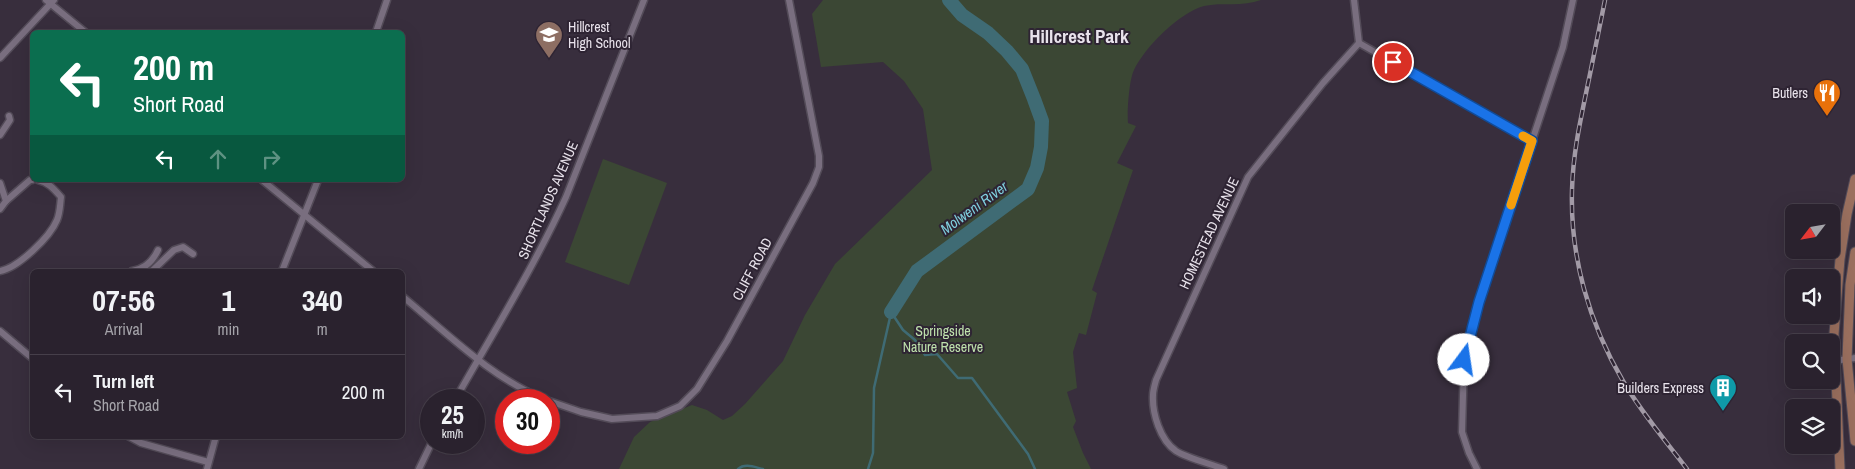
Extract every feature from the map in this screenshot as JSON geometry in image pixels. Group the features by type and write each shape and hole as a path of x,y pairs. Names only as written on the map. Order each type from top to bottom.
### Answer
{"main road":[{"path":"1834,334 1840,259 1855,179"},
{"path":"1855,252 1850,285 1855,441"},
{"path":"1836,389 1840,469"}],"street":[{"path":"377,30 387,0"},
{"name":"SHORTLANDS AVENUE","path":"461,389 533,264 562,205 644,0"},
{"name":"CLIFF ROAD","path":"560,405 612,419 665,414 680,406 697,389 723,348 813,183 819,168 819,156 789,0"},
{"path":"1354,0 1359,43 1532,141"},
{"path":"1477,469 1462,432 1464,360 1479,302 1563,47 1573,0"},
{"path":"0,58 50,1 83,30"},
{"name":"HOMESTEAD AVENUE","path":"1224,469 1176,451 1168,442 1158,425 1154,410 1153,394 1156,380 1248,177 1323,83 1359,43"},
{"path":"0,135 10,120 10,116"},
{"path":"0,209 6,201 30,180"},
{"path":"0,271 9,270 33,250 58,219 61,197 45,182"},
{"path":"264,182 371,269"},
{"path":"283,269 317,182"},
{"path":"0,184 6,201"},
{"path":"154,269 174,250 179,248 183,247 193,254"},
{"path":"138,269 146,266 154,259 158,250"},
{"name":"CLIFF ROAD","path":"405,299 478,360 524,389"},
{"path":"0,331 30,356"},
{"path":"134,439 208,462"},
{"path":"206,469 215,439"},
{"path":"418,469 426,454"}],"green space":[{"name":"Springside Nature Reserve","path":"823,0 1261,0 1247,3 1204,6 1194,10 1174,23 1154,41 1139,61 1132,75 1128,123 1136,126 1117,163 1133,170 1092,290 1097,293 1086,335 1079,333 1073,352 1077,388 1067,392 1076,421 1073,427 1091,469 619,469 634,437 650,422 692,405 707,410 723,420 732,416 745,404 783,361 805,315 835,264 932,170 923,109 904,81 883,62 821,67 812,14"},
{"path":"603,159 667,183 629,285 565,262"}],"waterway":[{"name":"Molweni River","path":"891,312 917,271 1028,189 1037,168 1041,147 1042,121 1022,69 988,33 962,15 949,0"},
{"path":"891,312 903,330 915,340 925,355 937,354 958,378 972,378 1028,454 1035,469"},
{"path":"868,469 873,453 874,388 891,313"},
{"path":"738,469 747,466 763,469"}],"railway":[{"path":"1605,0 1574,160 1572,215 1578,265 1591,313 1611,359 1638,404 1687,469"}],"slow traffic":[{"path":"1511,205 1532,141 1523,136"}],"place":[{"name":"Hillcrest High School","path":"549,59"},
{"name":"Butlers","path":"1827,117"},
{"name":"Builders Express","path":"1723,412"}],"district":[{"name":"Hillcrest Park","path":"1079,36"}],"route":[{"path":"1393,62 1532,141 1479,302 1464,360"}]}
